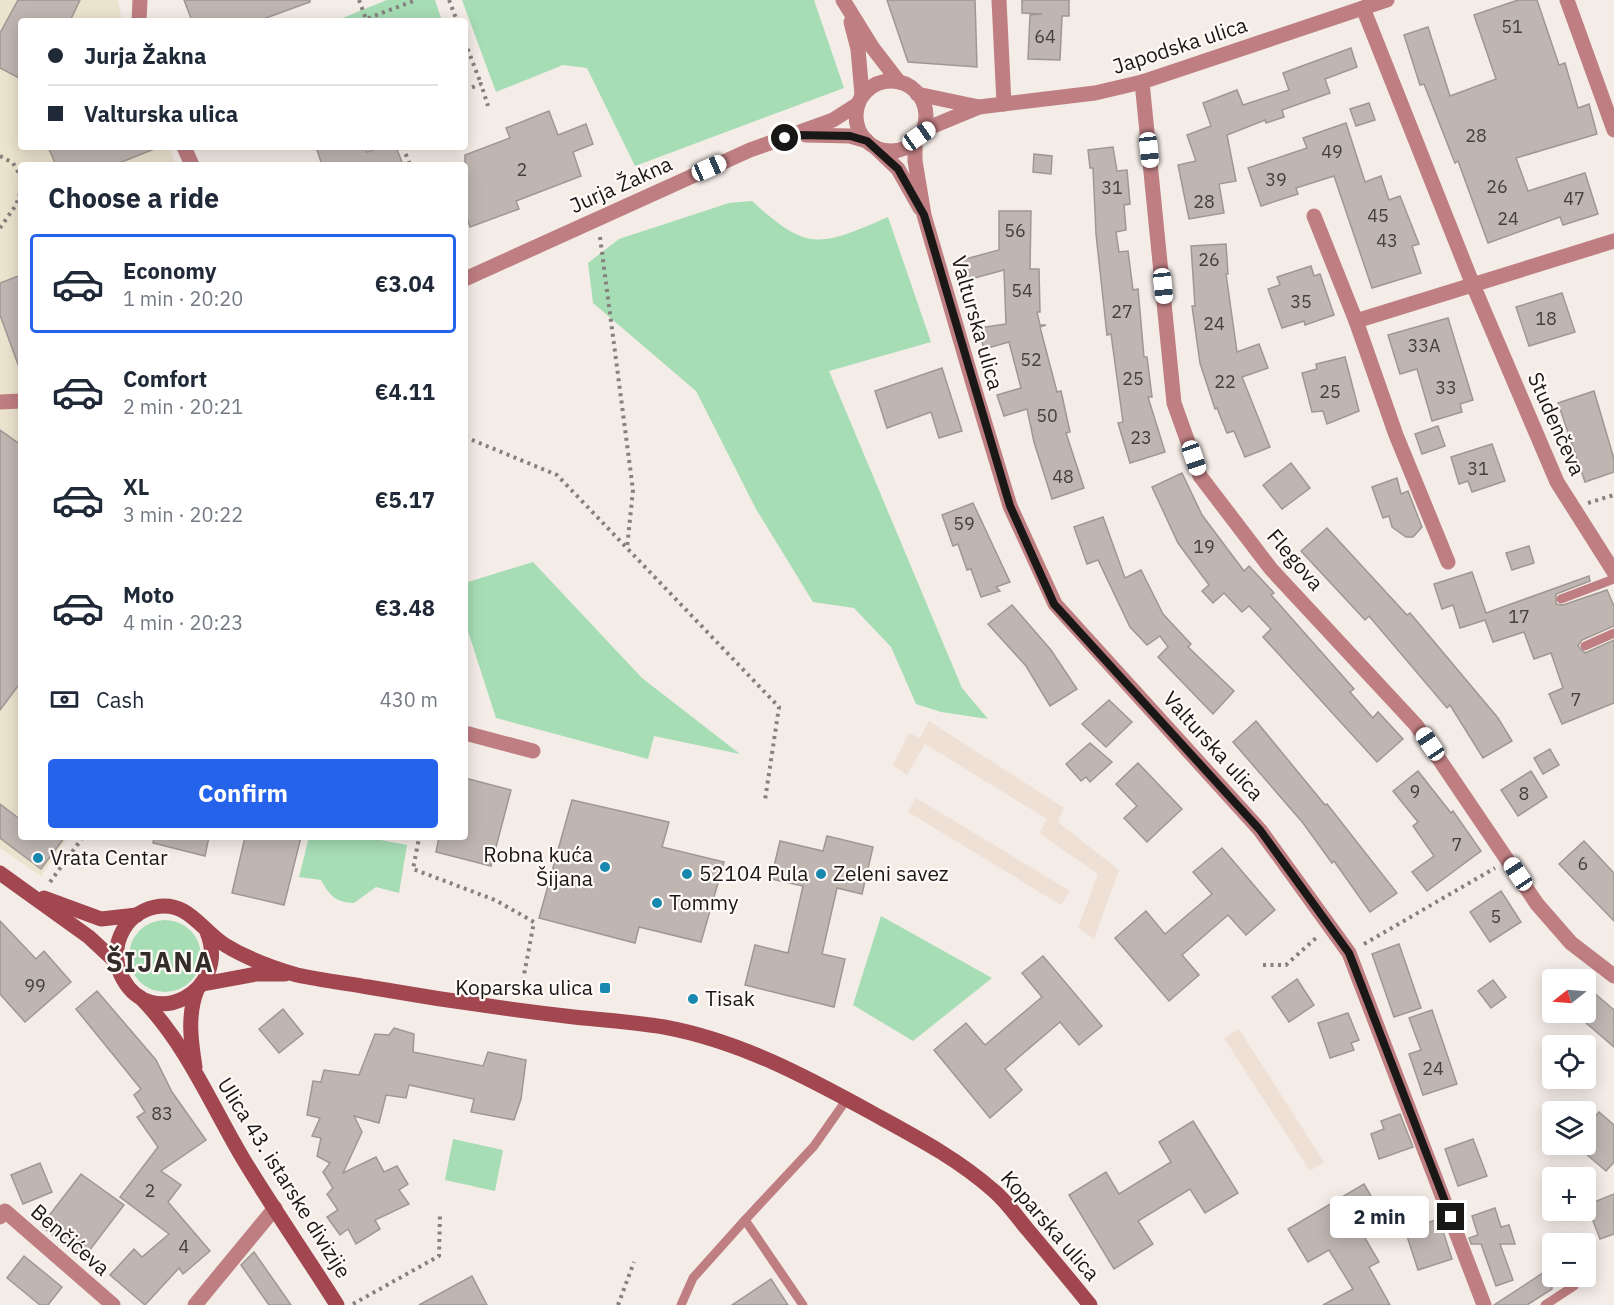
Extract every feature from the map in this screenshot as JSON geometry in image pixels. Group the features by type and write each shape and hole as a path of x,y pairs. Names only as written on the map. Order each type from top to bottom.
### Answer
{"main road":[{"path":"0,873 33,886 100,918 137,915 153,908 171,907 188,913 207,932 213,959 200,987 184,999 167,1003 140,997 127,985 117,963 33,886"},
{"path":"117,963 120,936 137,915"},
{"name":"Koparska ulica","path":"207,932 251,959 297,974 454,1003 664,1027 772,1059 936,1148 997,1193 1090,1305"},
{"name":"Koparska ulica","path":"200,987 256,974 297,974"},
{"name":"Ulica 43. istarske divizije","path":"195,1073 190,1021 192,1001 200,987"},
{"name":"Ulica 43. istarske divizije","path":"140,997 159,1016 195,1073 245,1161 337,1305"}],"street":[{"path":"139,18 140,0"},
{"path":"999,0 1004,104"},
{"name":"Japodska ulica","path":"917,139 933,126 979,107 1095,93 1142,82 1387,0"},
{"path":"1567,0 1614,130"},
{"path":"845,5 899,82 917,93 925,114 924,126 917,139 896,150 871,144 857,124 860,100 858,49 845,5"},
{"name":"Studenčeva","path":"1363,8 1473,285 1557,482 1614,572"},
{"path":"860,100 879,83 899,82"},
{"name":"Flegova","path":"1142,82 1174,403 1200,476 1271,569 1416,725 1537,903 1571,943 1614,976"},
{"name":"Japodska ulica","path":"917,93 979,107"},
{"name":"Jurja Žakna","path":"468,278 750,150 797,135 833,120 860,100"},
{"name":"Jurja Žakna","path":"797,135 850,136 871,144"},
{"name":"Valturska ulica","path":"917,139 915,161 924,215 1010,506 1054,604 1260,830 1349,953 1485,1305"},
{"name":"Valturska ulica","path":"871,144 898,169 924,215"},
{"path":"1314,216 1356,321 1396,435 1448,562"},
{"path":"1356,321 1614,241"},
{"path":"0,402 18,401"},
{"path":"468,734 532,751"},
{"path":"195,1305 275,1208"},
{"name":"Benčićeva","path":"0,1217 4,1211 113,1305"}],"lane":[{"path":"1561,599 1614,579"},
{"path":"1585,646 1614,633"},
{"path":"681,1305 693,1278 814,1146 847,1099"},
{"path":"746,1220 803,1305"},
{"path":"1545,1305 1572,1287"}],"path":[{"path":"359,0 366,18"},
{"path":"368,18 416,0"},
{"path":"449,0 456,18"},
{"path":"468,50 488,106"},
{"path":"468,89 481,84"},
{"path":"0,156 13,163 18,172"},
{"path":"0,228 18,199"},
{"path":"598,218 633,490 627,548"},
{"path":"468,438 556,474 779,707 765,800"},
{"path":"1573,507 1614,495"},
{"path":"33,886 49,884 81,840"},
{"path":"418,840 413,869 495,900 534,922 523,980"},
{"path":"1349,953 1508,860"},
{"path":"1263,965 1286,965 1330,925"},
{"path":"351,1305 439,1256 440,1214"},
{"path":"618,1305 634,1262"}],"shaded area":[{"path":"0,0 118,0 121,18 18,18 18,150 170,150 175,162 18,162 18,840 66,840 41,876 0,848"},
{"path":"929,721 1064,808 1058,822 1119,870 1094,939 1078,928 1098,874 1039,833 1047,819 925,744 907,775 893,765 909,733 920,738"},
{"path":"916,798 1070,891 1061,905 908,812"},
{"path":"1239,1029 1324,1162 1310,1171 1224,1038"}],"green space":[{"path":"387,0 435,0 441,18 342,18"},
{"path":"462,0 814,0 844,88 635,166 587,68 563,65 496,92"},
{"path":"752,201 788,230 802,237 816,239 846,234 888,217 931,342 829,371 962,688 988,719 941,712 916,704 891,647 854,608 813,602 756,509 696,391 593,303 588,263 619,239 729,203"},
{"path":"533,562 642,678 740,754 654,736 648,759 496,718 468,631 468,582"},
{"path":"308,840 381,840 407,845 399,893 376,887 354,903 347,902 334,897 321,880 299,877"},
{"path":"881,916 992,978 913,1041 853,1005"},
{"path":"165,920 185,926 195,936 201,956 195,976 185,986 165,992 145,986 135,976 129,956 135,936 145,926"},
{"path":"453,1139 503,1150 495,1191 445,1180"}],"building":[{"path":"18,0 80,0 71,18 18,18 18,77 0,68 0,33"},
{"path":"184,0 310,0 310,2 266,18 191,18"},
{"path":"887,0 975,0 977,67 908,62"},
{"path":"1022,0 1069,0 1069,16 1062,16 1060,60 1028,59 1030,15 1042,14 1022,13"},
{"path":"1518,0 1537,0 1559,65 1565,63 1578,108 1589,104 1597,134 1516,158 1528,191 1585,173 1598,214 1563,225 1560,217 1488,243 1458,161 1455,163 1424,84 1420,85 1404,35 1428,27 1450,96 1496,79 1474,15"},
{"path":"1351,48 1357,67 1325,79 1330,93 1282,110 1284,117 1266,123 1265,120 1227,135 1236,181 1219,184 1224,213 1189,219 1178,165 1196,161 1187,135 1211,126 1203,103 1237,90 1243,105 1289,90 1283,73"},
{"path":"1369,103 1375,120 1356,126 1350,109"},
{"path":"549,111 558,135 586,124 593,144 573,152 581,176 516,201 519,209 470,227 468,221 468,162 465,162 465,155 510,138 506,128"},
{"path":"1346,123 1365,182 1381,176 1389,200 1400,196 1419,244 1412,246 1421,273 1372,288 1334,176 1296,188 1298,194 1261,206 1248,168 1307,148 1303,138"},
{"path":"1113,147 1117,171 1127,170 1130,204 1124,205 1126,230 1116,232 1119,252 1128,251 1133,290 1138,289 1144,357 1147,357 1152,397 1148,397 1165,452 1130,463 1118,423 1123,422 1111,334 1107,335 1096,234 1093,168 1090,168 1088,150"},
{"path":"49,150 152,150 122,162 55,162"},
{"path":"317,150 366,150 367,152 397,150 402,162 321,162"},
{"path":"1034,154 1052,156 1051,174 1033,172"},
{"path":"999,211 1031,211 1030,269 1039,269 1040,312 1037,312 1040,325 1046,325 1040,327 1057,392 1061,391 1070,432 1066,433 1084,488 1052,499 1034,442 1027,409 1004,416 997,395 1021,388 1009,342 984,349 978,328 1006,324 1004,270 963,281 958,261 999,250"},
{"path":"1226,244 1228,274 1226,274 1237,352 1259,344 1268,368 1242,377 1270,447 1245,457 1234,431 1227,433 1217,408 1215,409 1200,363 1192,306 1195,306 1191,246"},
{"path":"1311,266 1314,276 1320,274 1334,315 1305,325 1304,321 1282,328 1268,289 1280,285 1277,277"},
{"path":"18,276 18,364 0,315 0,283"},
{"path":"1562,293 1575,332 1529,346 1516,307"},
{"path":"1448,318 1473,400 1460,404 1462,412 1432,421 1417,369 1400,374 1388,335"},
{"path":"1345,357 1359,411 1327,424 1323,411 1312,412 1302,373 1317,369 1316,364"},
{"path":"942,368 962,431 939,438 931,412 887,428 875,391"},
{"path":"1594,391 1614,459 1614,472 1585,482 1558,403"},
{"path":"1438,426 1445,446 1422,454 1415,434"},
{"path":"0,430 18,443 18,686 0,710"},
{"path":"1492,444 1505,481 1472,492 1468,481 1459,484 1451,457"},
{"path":"1291,463 1310,488 1282,509 1263,485"},
{"path":"1182,473 1202,515 1244,571 1249,566 1274,593 1271,595 1354,689 1350,692 1373,718 1378,712 1403,739 1377,762 1263,637 1271,629 1249,606 1242,612 1224,593 1213,603 1202,591 1209,585 1178,543 1152,487"},
{"path":"1397,478 1401,494 1408,491 1422,527 1413,537 1406,537 1392,527 1389,516 1383,518 1372,487"},
{"path":"973,503 1010,582 996,587 1000,591 981,597 971,569 967,570 958,544 953,546 942,515"},
{"path":"1103,517 1125,578 1141,570 1163,614 1191,644 1188,647 1234,691 1213,714 1158,657 1168,647 1160,636 1147,645 1130,627 1098,560 1087,564 1074,527"},
{"path":"1327,528 1407,615 1410,613 1498,718 1512,741 1483,758 1450,705 1447,708 1369,616 1365,620 1301,551"},
{"path":"1529,546 1534,563 1512,570 1506,553"},
{"path":"1472,572 1486,613 1589,576 1590,581 1556,594 1556,604 1563,605 1607,590 1614,606 1614,626 1582,640 1578,646 1585,653 1614,640 1614,703 1562,724 1549,694 1563,688 1551,653 1534,659 1524,632 1493,642 1485,620 1460,628 1453,605 1442,609 1434,584"},
{"path":"1012,605 1051,650 1077,689 1050,706 1026,666 988,624"},
{"path":"1109,700 1132,722 1106,747 1082,724"},
{"path":"1256,721 1325,805 1327,804 1397,893 1370,912 1334,861 1332,863 1303,823 1233,742"},
{"path":"1090,743 1112,762 1090,782 1086,777 1081,781 1066,764"},
{"path":"1550,749 1559,765 1543,774 1534,758"},
{"path":"1138,763 1182,809 1147,842 1124,818 1137,806 1116,784"},
{"path":"1418,771 1451,813 1453,811 1481,851 1427,891 1412,872 1434,856 1413,826 1418,822 1393,791"},
{"path":"1531,771 1547,797 1518,816 1501,790"},
{"path":"468,779 511,790 491,866 436,852 438,840 468,840"},
{"name":"Robna kuća Šijana","path":"572,800 669,822 662,847 724,862 701,942 639,927 635,943 539,918"},
{"path":"0,804 18,818 18,840 63,840 41,869 0,838"},
{"path":"827,836 873,847 862,894 837,888 822,954 845,959 834,1007 745,985 755,945 788,953 803,886 771,879 780,841 823,851"},
{"path":"154,840 208,840 205,856 153,843"},
{"path":"244,840 300,840 284,905 232,893"},
{"path":"1584,841 1614,873 1614,921 1559,864"},
{"path":"1222,848 1275,910 1246,935 1228,915 1182,955 1199,975 1169,1001 1115,938 1146,911 1165,934 1212,894 1193,872"},
{"path":"1501,891 1521,922 1490,942 1470,912"},
{"path":"0,921 36,959 44,951 71,982 25,1022 0,994"},
{"path":"1399,944 1421,1008 1394,1017 1372,954"},
{"path":"1043,956 1102,1026 1079,1045 1060,1022 1005,1069 1022,1090 990,1118 934,1050 966,1023 985,1045 1042,997 1022,973"},
{"path":"1297,979 1314,1005 1289,1022 1272,997"},
{"path":"1493,980 1506,997 1491,1008 1478,991"},
{"path":"97,991 156,1060 172,1092 206,1140 161,1171 181,1185 168,1202 210,1251 183,1274 179,1268 145,1305 110,1275 134,1249 142,1257 169,1234 120,1197 158,1147 137,1117 145,1112 134,1095 141,1089 76,1009"},
{"path":"1596,995 1614,1010 1614,1047 1586,1023 1596,1023"},
{"path":"283,1009 303,1034 279,1053 259,1029"},
{"path":"1432,1010 1457,1084 1423,1095 1409,1054 1421,1050 1409,1018"},
{"path":"1348,1013 1359,1040 1351,1043 1354,1050 1330,1058 1318,1023"},
{"path":"394,1028 414,1034 413,1052 483,1066 488,1052 526,1060 521,1099 514,1120 471,1112 474,1099 409,1085 406,1098 386,1095 379,1123 354,1116 362,1132 343,1173 376,1157 384,1172 397,1166 408,1184 399,1190 409,1204 375,1220 380,1229 356,1244 348,1229 340,1235 327,1217 338,1210 327,1194 333,1188 323,1172 330,1163 317,1156 321,1138 312,1136 320,1118 307,1115 313,1081 321,1082 324,1070 359,1075 375,1034 389,1035"},
{"path":"1599,1112 1614,1125 1614,1162 1606,1171 1587,1155 1596,1155 1596,1115"},
{"path":"1400,1114 1413,1147 1379,1159 1371,1134 1384,1129 1381,1121"},
{"path":"1193,1121 1238,1193 1205,1213 1190,1189 1138,1221 1153,1244 1114,1269 1069,1195 1106,1172 1119,1194 1171,1162 1159,1142"},
{"path":"1473,1139 1487,1176 1458,1186 1445,1149"},
{"path":"40,1163 52,1192 23,1204 11,1175"},
{"path":"81,1174 124,1205 83,1259 41,1226"},
{"path":"1364,1184 1385,1220 1362,1233 1379,1262 1369,1267 1390,1305 1323,1305 1353,1289 1329,1250 1308,1262 1288,1229"},
{"path":"1614,1194 1614,1234 1600,1239 1593,1221 1596,1221 1596,1201"},
{"path":"1495,1208 1501,1227 1509,1225 1515,1244 1500,1244 1513,1280 1496,1286 1481,1244 1471,1244 1469,1238 1478,1235 1472,1216"},
{"path":"1439,1219 1452,1259 1418,1270 1405,1230"},
{"path":"254,1252 291,1305 269,1305 241,1265"},
{"path":"24,1256 62,1287 48,1305 40,1305 7,1278"},
{"path":"1542,1274 1542,1287 1552,1287 1527,1305 1494,1305"},
{"path":"472,1276 487,1305 419,1305"},
{"path":"771,1279 788,1305 732,1305"}],"place":[{"name":"Vrata Centar","path":"38,858"},
{"name":"Robna kuća Šijana","path":"605,867"},
{"name":"52104 Pula","path":"687,874"},
{"name":"Zeleni savez","path":"821,874"},
{"name":"Tommy","path":"657,903"},
{"name":"Koparska ulica","path":"605,988"},
{"name":"Tisak","path":"693,999"}],"district":[{"name":"ŠIJANA","path":"160,963"}],"route":[{"path":"785,138 797,135 850,136 867,141 898,169 924,215 1010,506 1054,604 1260,830 1306,890 1349,953 1451,1217"}]}
